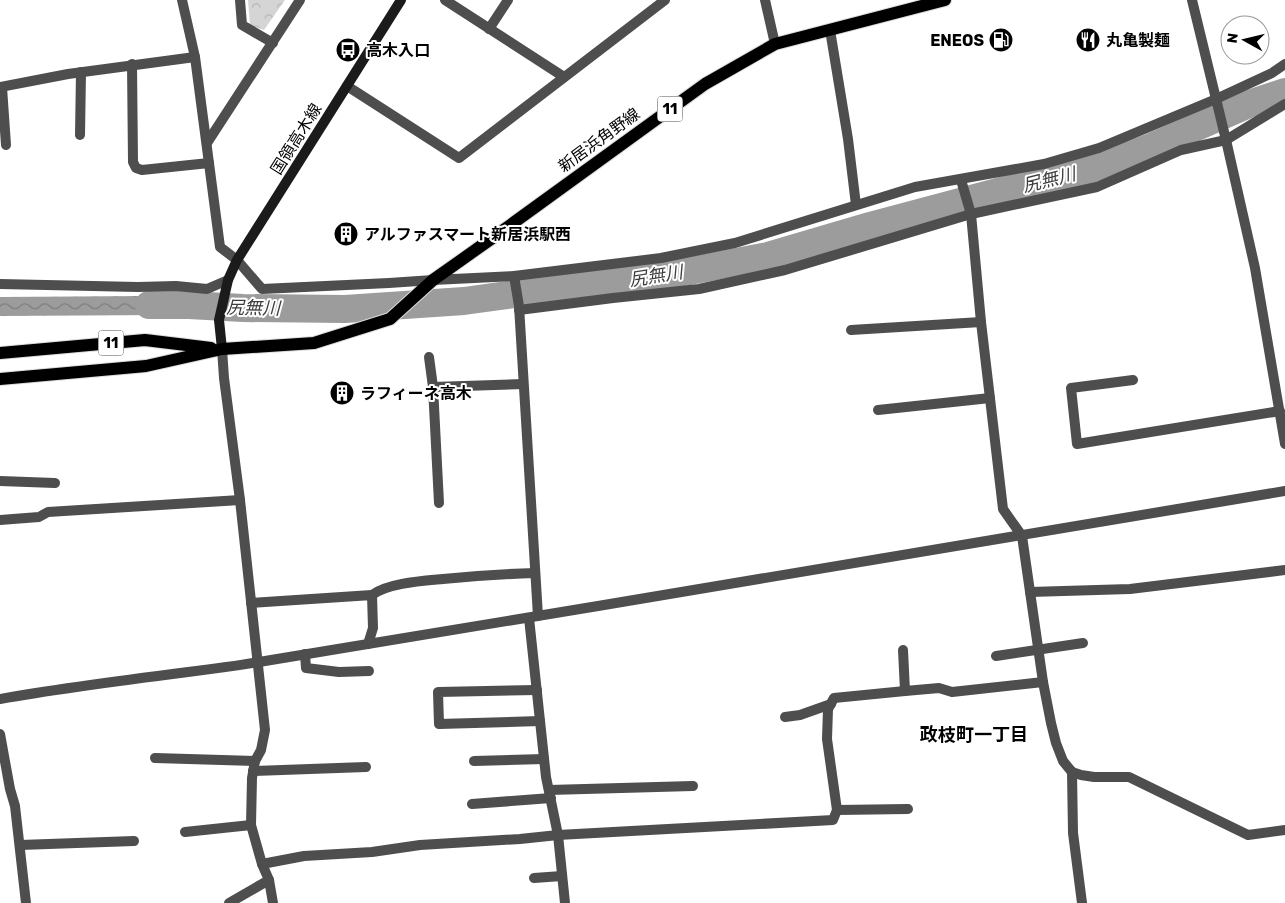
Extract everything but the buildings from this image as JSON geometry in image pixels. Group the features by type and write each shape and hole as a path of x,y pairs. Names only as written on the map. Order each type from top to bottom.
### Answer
{"main road":[{"name":"国領高木線","path":"222,349 219,320 228,280 237,260 402,0"},
{"name":"新居浜角野線","path":"430,283 705,84 775,44 945,0"},
{"name":"11","path":"0,379 146,366 222,349 314,343 390,319 430,283"},
{"name":"11","path":"0,353 145,340 222,349"}],"street":[{"path":"182,0 195,57 220,247 237,260 262,289 515,280 661,258 735,243 915,187 962,182 1044,164 1099,148 1216,101 1272,73 1285,64"},
{"path":"240,0 242,26 273,43"},
{"path":"207,143 300,0"},
{"path":"445,0 564,77"},
{"path":"489,28 508,0"},
{"path":"765,0 775,44"},
{"path":"1192,0 1255,268 1285,444"},
{"path":"347,86 459,158 661,1"},
{"path":"830,30 848,139 856,206"},
{"path":"6,145 1,87 132,64 195,57"},
{"path":"132,64 133,162 136,168 142,170 209,163"},
{"path":"80,135 81,72"},
{"path":"519,308 699,290 785,270 970,212 1097,187 1181,150 1225,136 1285,104"},
{"path":"962,182 970,212 1003,509 1022,536 1043,682 1056,743 1063,761 1072,772 1080,775 1094,777 1129,776 1248,835 1285,830"},
{"path":"0,284 176,286 207,289 228,280"},
{"path":"515,280 519,308 535,572 533,617 537,690 544,758 558,835 566,903"},
{"path":"851,330 981,322"},
{"path":"222,349 264,730 261,750 254,766 251,825 262,864 269,880 274,903"},
{"path":"429,357 433,387 439,503"},
{"path":"1134,380 1071,388 1077,444 1280,411"},
{"path":"433,387 523,384"},
{"path":"878,410 990,398"},
{"path":"0,481 55,483"},
{"path":"0,699 257,663 1285,491"},
{"path":"0,520 39,517 48,512 240,500"},
{"path":"1030,592 1130,588 1285,570"},
{"path":"251,603 372,595 378,591 407,583 494,574 535,572"},
{"path":"368,644 373,628 372,595"},
{"path":"996,656 1084,643"},
{"path":"903,650 905,690"},
{"path":"305,654 306,668 339,672 369,672"},
{"path":"262,864 304,856 372,852 420,845 558,835 833,820 836,810 827,738 828,710 834,698 939,688 952,692 1043,682"},
{"path":"537,690 438,692 439,724 540,721"},
{"path":"785,717 800,715 831,704"},
{"path":"0,734 5,789 15,806 26,903"},
{"path":"155,758 254,766 366,767"},
{"path":"474,761 544,758"},
{"path":"1072,772 1073,833 1082,903"},
{"path":"472,804 550,794 693,786"},
{"path":"836,810 908,809"},
{"path":"185,832 251,825"},
{"path":"20,845 134,841"},
{"path":"534,878 562,876"},
{"path":"229,903 269,880"}],"green space":[{"path":"248,0 285,0 264,30 250,25"}],"water":[{"path":"146,296 192,299 180,313 160,315 0,316 0,297"}],"waterway":[{"name":"尻無川","path":"149,305 345,309 464,301 658,277 768,256 870,226 1092,169 1151,147 1249,104 1285,92"}],"place":[{"name":"ENEOS","path":"1001,40"},
{"name":"丸亀製麺","path":"1088,40"},
{"name":"高木入口","path":"348,50"},
{"name":"アルファスマート新居浜駅西","path":"346,234"},
{"name":"ラフィーネ高木","path":"342,393"}],"district":[{"name":"政枝町一丁目","path":"974,735"}]}
